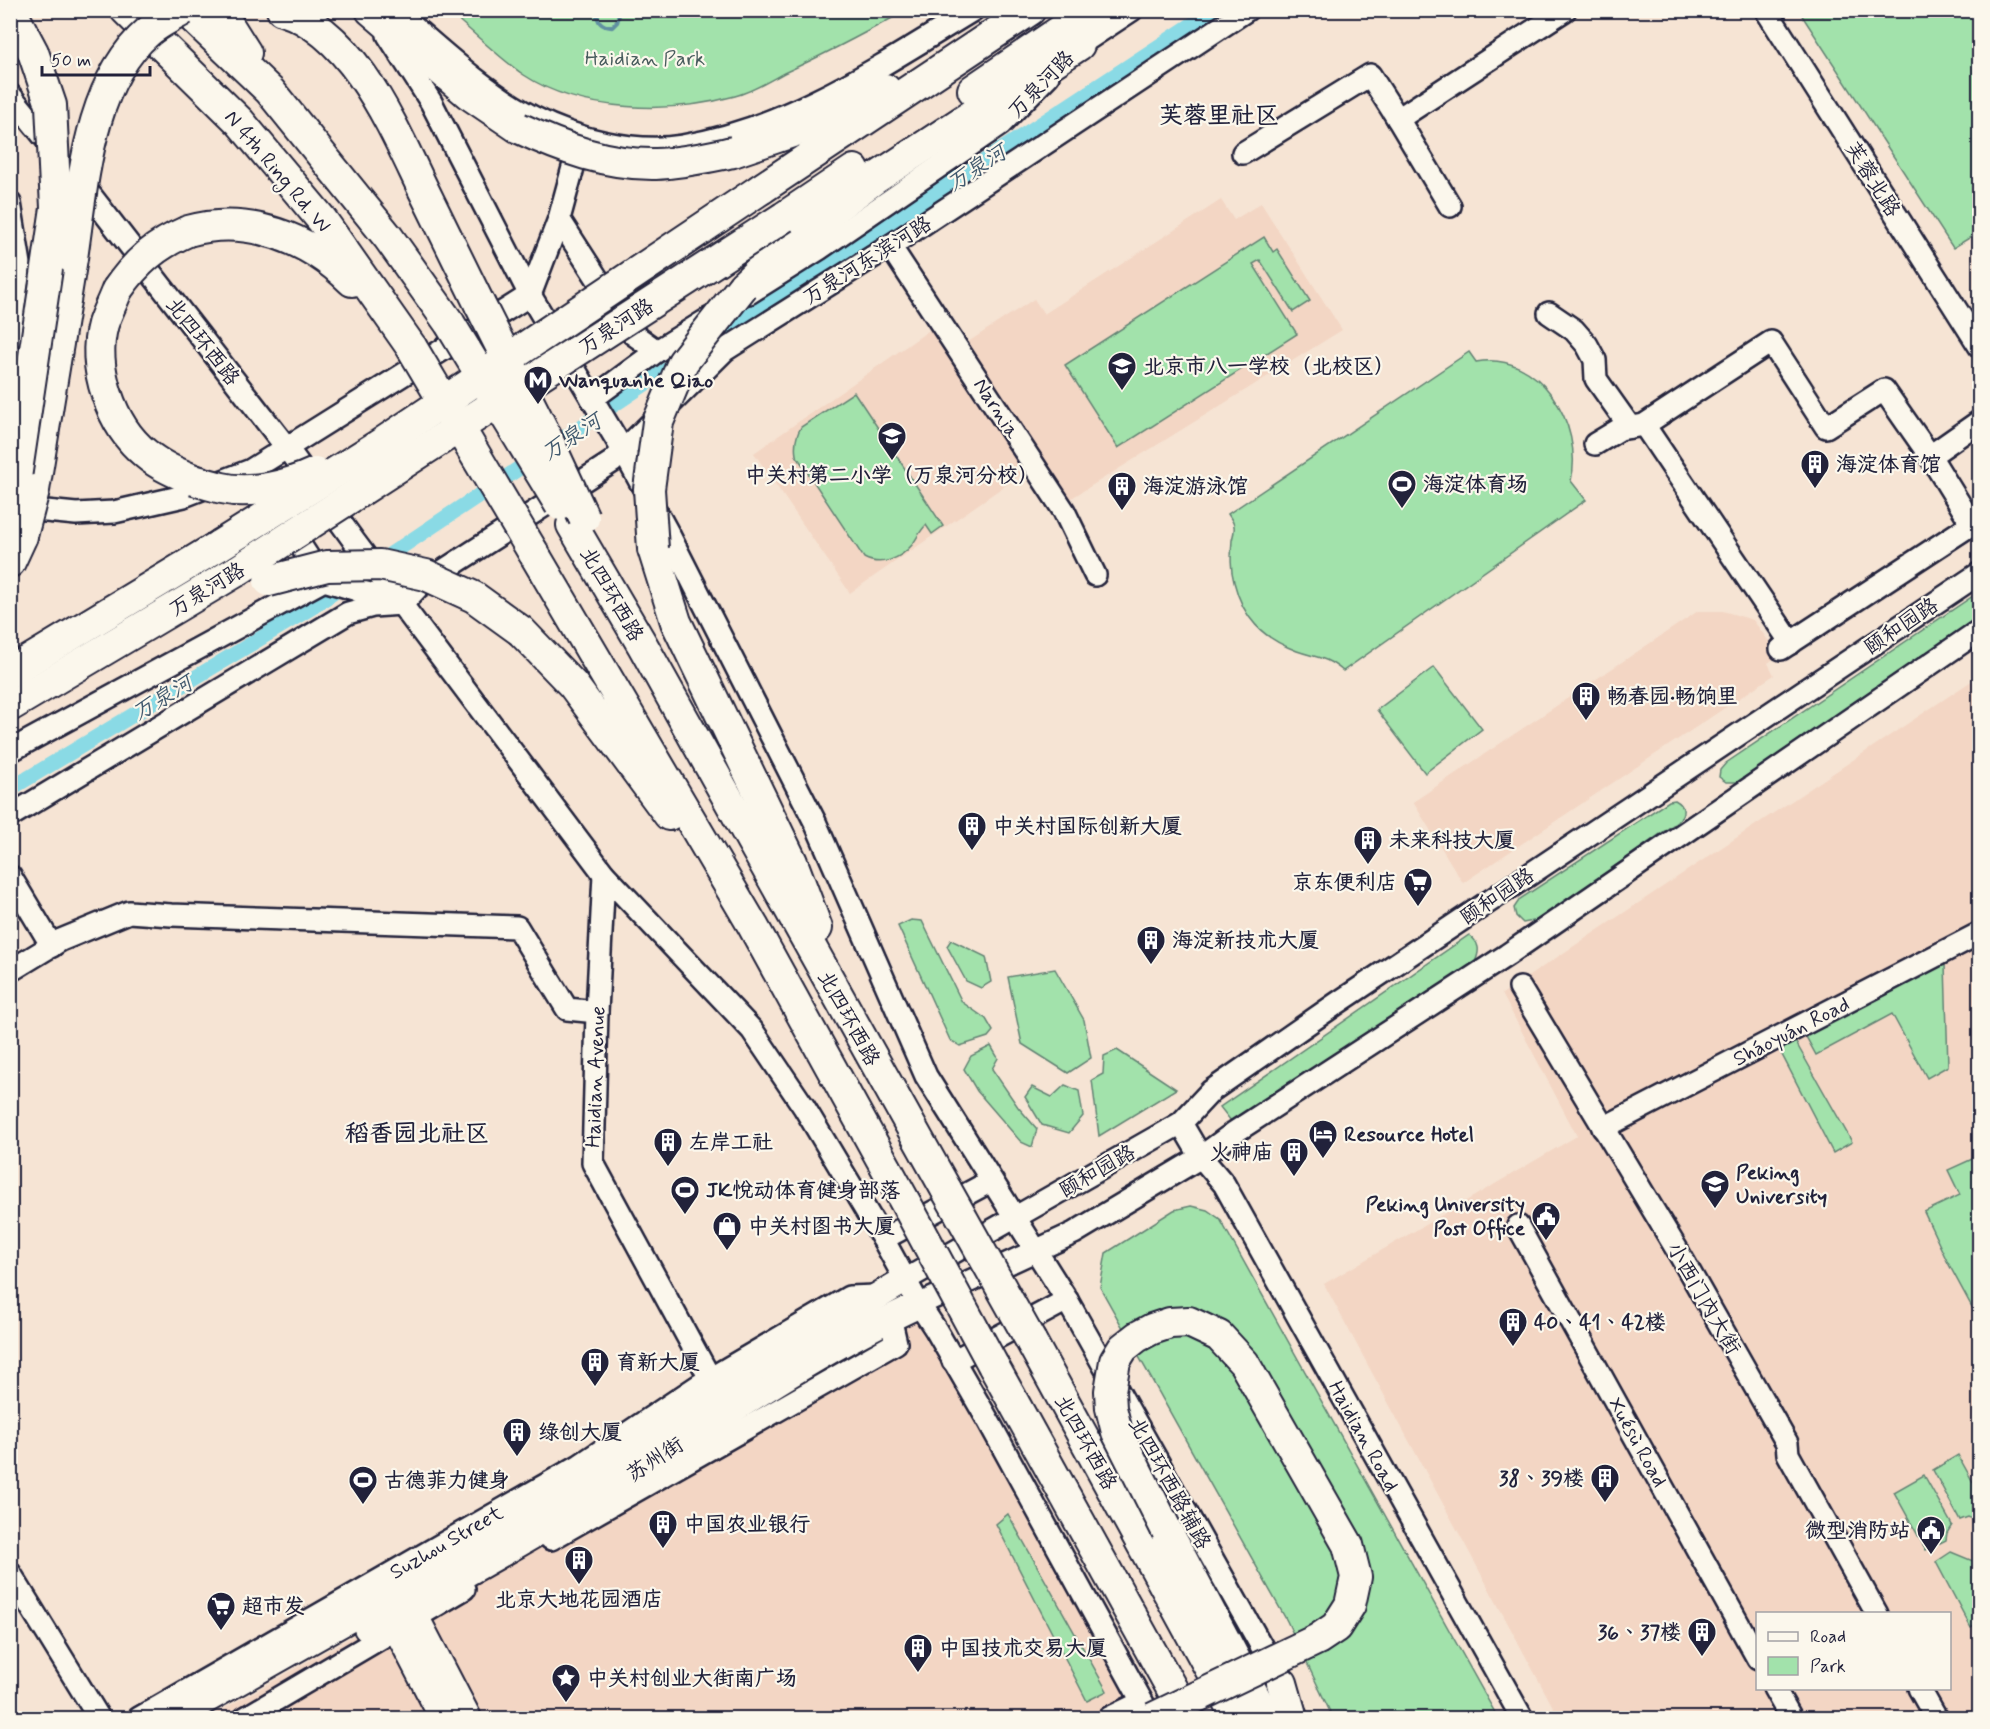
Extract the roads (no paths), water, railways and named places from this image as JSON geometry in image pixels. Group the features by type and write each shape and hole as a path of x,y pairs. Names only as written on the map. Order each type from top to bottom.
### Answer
{"highway":[{"name":"N 4th Ring Rd. W","path":"126,10 240,122 322,220 412,348"},
{"name":"N 4th Ring Rd. W","path":"184,10 270,91 388,237 450,324"},
{"path":"16,549 18,499 72,258 92,134 106,91 122,62 148,32 184,10"},
{"path":"219,10 270,91"},
{"path":"371,10 469,94 519,128 559,146 601,159 655,164 733,152 804,128 980,44"},
{"name":"万泉河路","path":"10,672 220,545 379,445 1030,10"},
{"name":"万泉河路","path":"10,706 237,571 784,217 1091,10"},
{"path":"289,13 334,42 374,95 544,432 578,521"},
{"path":"13,15 33,52 51,105 56,208 14,491 18,499"},
{"path":"857,1031 792,862 676,622 652,549 649,489 658,422 683,362 743,286 794,238 876,178 1078,45"},
{"path":"379,445 306,477 260,488 224,489 194,480 160,464 145,453 132,440 113,409 100,362 103,325 117,290 134,266 158,246 188,231 213,226 249,226 279,234 314,250 350,279 412,348"},
{"name":"北四环西路","path":"450,324 578,521 643,645 1031,1341 1237,1719"},
{"name":"北四环西路","path":"412,348 753,926 1188,1719"},
{"path":"114,644 269,580 327,566 380,565 426,575 474,597 521,631 573,685 753,926"},
{"path":"10,723 80,664"},
{"path":"1137,1714 1318,1639 1336,1627 1350,1605 1356,1577 1348,1545 1253,1376 1239,1356 1219,1336 1189,1322 1170,1323 1152,1329 1123,1348 1115,1361 1110,1392 1113,1419 1117,1432 1167,1531 1266,1719"},
{"path":"1282,1683 1292,1719"}],"main road":[{"name":"苏州街","path":"399,1610 714,1385 905,1280"},
{"name":"苏州街","path":"399,1610 591,1501 744,1401 890,1317 920,1304"},
{"name":"Suzhou Street","path":"174,1719 399,1610"},
{"path":"208,1719 399,1610"},
{"path":"399,1610 443,1719"},
{"path":"399,1610 468,1719"}],"street":[{"name":"北四环西路","path":"371,10 431,102 530,295 622,447 815,822 926,1076 1036,1251"},
{"path":"394,10 487,87 532,117 582,137 630,147 681,146 736,133 794,112 848,85 973,10"},
{"name":"万泉河路","path":"592,399 657,351 819,249 1001,124 1078,45 1132,10"},
{"name":"万泉河东滨河路","path":"397,597 418,587 612,462 622,447 725,351 890,246 1247,10"},
{"path":"1398,119 1565,10"},
{"name":"芙蓉北路","path":"1766,10 1980,347"},
{"path":"1243,153 1370,75 1450,206"},
{"name":"北四环西路","path":"10,95 34,122 287,448 603,874 752,1030 804,1107 920,1304"},
{"path":"18,499 66,513 114,512 184,496 251,470 530,295 559,219 582,137"},
{"path":"10,203 20,264 10,338"},
{"path":"559,219 633,334 657,351"},
{"name":"Narnia","path":"890,246 1064,511 1095,575"},
{"path":"1549,313 1574,330 1587,345 1595,360 1596,379 1637,426 1786,645 1972,524 1930,456 1884,390 1826,427 1771,342 1637,426 1620,429 1595,444"},
{"path":"1930,456 1980,421"},
{"path":"251,470 324,580 361,591 397,597"},
{"name":"颐和园路","path":"905,1280 1181,1123 1211,1091 1336,1004 1980,573"},
{"path":"10,751 324,580"},
{"path":"10,816 348,613 397,597"},
{"name":"颐和园路","path":"920,1304 1074,1233 1201,1157 1234,1132 1507,955 1980,630"},
{"name":"Haidian Avenue","path":"603,874 593,1163 714,1385"},
{"path":"10,876 52,946"},
{"path":"10,971 52,946 129,912 517,927 567,1009 597,1012"},
{"name":"Sháoyuán Road","path":"1602,1128 1980,933"},
{"name":"小西门内大街","path":"1520,988 1676,1248 1787,1443 1788,1454 1876,1612"},
{"name":"Haidian Road","path":"1181,1123 1201,1157 1224,1184 1522,1719"},
{"path":"883,1239 992,1180"},
{"name":"Xuésù Road","path":"1518,1226 1756,1655"},
{"name":"北四环西路辅路","path":"1036,1251 1067,1300 1282,1683 1298,1719"},
{"path":"953,1360 1067,1300"},
{"path":"920,1304 953,1360 1137,1714"},
{"name":"Suzhou Street","path":"139,1719 580,1465 714,1385"},
{"path":"10,1573 99,1719"},
{"path":"245,1719 399,1610"},
{"path":"1775,1690 1791,1719"},
{"path":"1920,1690 1936,1719"}],"waterway":[{"path":"596,10 600,23 612,27 617,22 620,10"},
{"name":"万泉河","path":"713,339 1214,10"},
{"name":"万泉河","path":"376,564 678,362"},
{"name":"万泉河","path":"10,789 311,608 349,582"}],"place":[{"name":"北京市八一学校（北校区）","path":"1122,392"},
{"name":"Wanquanhe Qiao","path":"538,406"},
{"name":"中关村第二小学（万泉河分校）","path":"892,462"},
{"name":"海淀体育馆","path":"1815,490"},
{"name":"海淀体育场","path":"1402,510"},
{"name":"海淀游泳馆","path":"1122,512"},
{"name":"畅春园·畅饷里","path":"1586,722"},
{"name":"中关村国际创新大厦","path":"972,852"},
{"name":"未来科技大厦","path":"1368,866"},
{"name":"京东便利店","path":"1418,908"},
{"name":"海淀新技术大厦","path":"1151,966"},
{"name":"Resource Hotel","path":"1323,1160"},
{"name":"左岸工社","path":"668,1168"},
{"name":"火神庙","path":"1294,1178"},
{"name":"Peking University","path":"1715,1210"},
{"name":"JK悦动体育健身部落","path":"685,1216"},
{"name":"Peking University Post Office","path":"1546,1242"},
{"name":"中关村图书大厦","path":"727,1252"},
{"name":"40、41、42楼","path":"1513,1348"},
{"name":"育新大厦","path":"595,1388"},
{"name":"绿创大厦","path":"517,1458"},
{"name":"38、39楼","path":"1605,1504"},
{"name":"古德菲力健身","path":"363,1506"},
{"name":"中国农业银行","path":"663,1550"},
{"name":"微型消防站","path":"1931,1556"},
{"name":"北京大地花园酒店","path":"579,1586"},
{"name":"超市发","path":"221,1632"},
{"name":"36、37楼","path":"1702,1658"},
{"name":"中国技术交易大厦","path":"918,1674"},
{"name":"中关村创业大街南广场","path":"566,1704"}],"district":[{"name":"芙蓉里社区","path":"1219,115"},
{"name":"稻香园北社区","path":"417,1133"}],"park label":[{"name":"Haidian Park","path":"645,58"}]}
